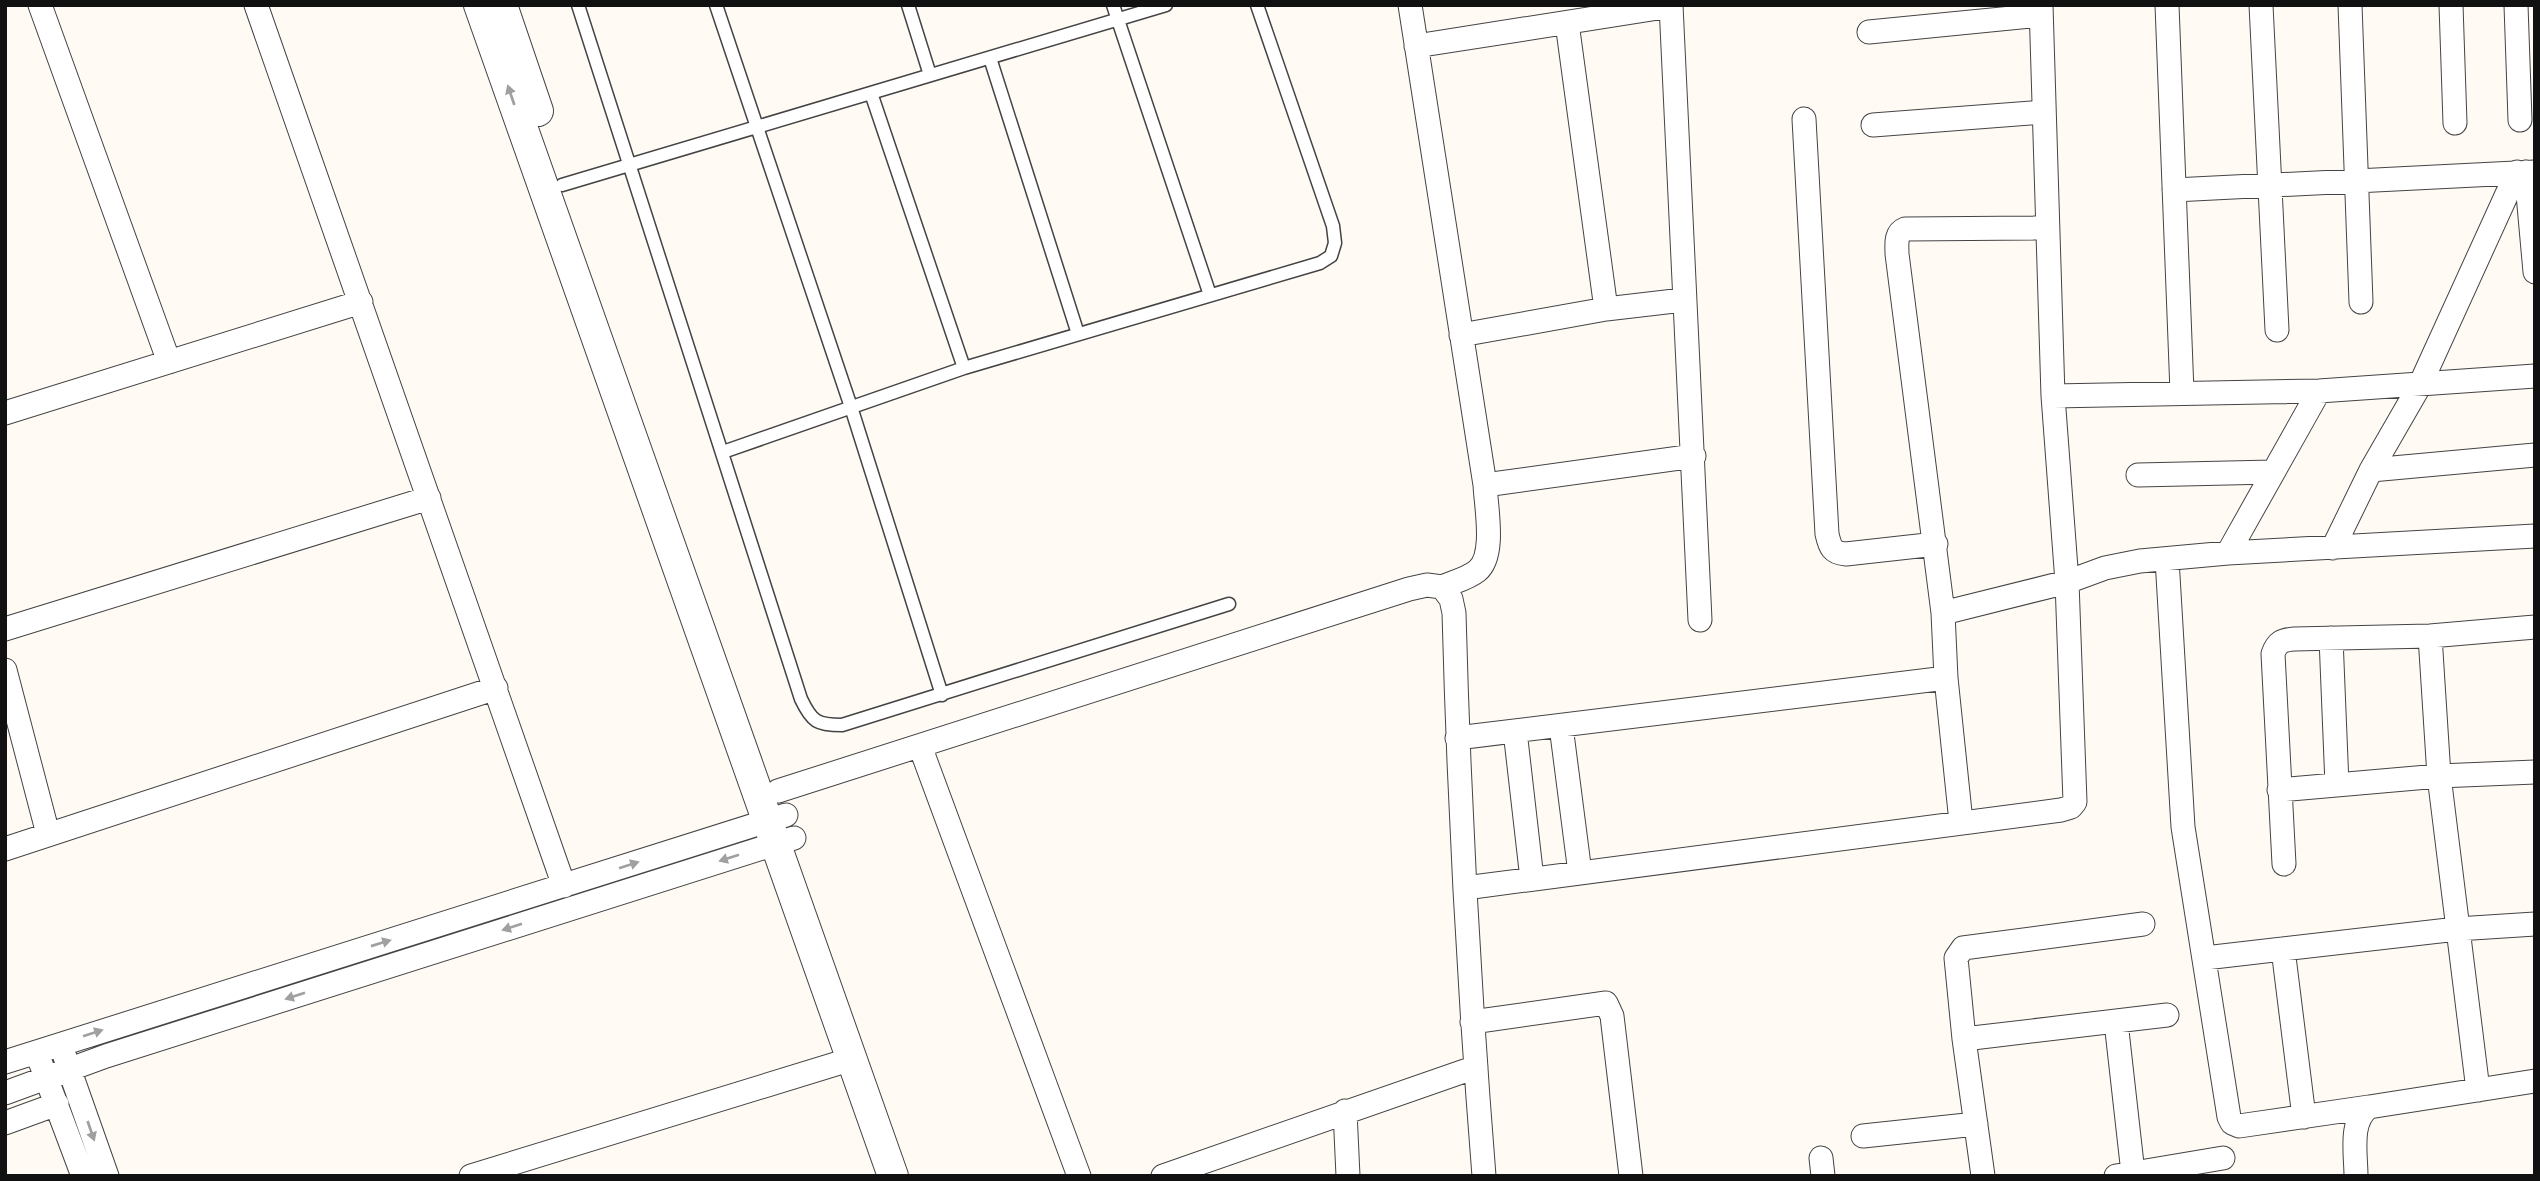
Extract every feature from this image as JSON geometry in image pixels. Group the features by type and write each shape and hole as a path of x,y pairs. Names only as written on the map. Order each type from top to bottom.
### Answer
{"street":[{"path":"40,5 169,362"},
{"path":"256,5 564,886"},
{"path":"479,5 914,1176"},
{"path":"502,5 780,821 852,1059 893,1176"},
{"path":"5,1093 780,821 920,746 1409,589 1426,585 1442,587 1476,572 1484,564 1488,542 1485,485 1410,5"},
{"path":"2167,5 2182,392"},
{"path":"2261,5 2277,330"},
{"path":"2350,5 2361,302"},
{"path":"2451,5 2455,123"},
{"path":"2516,5 2520,120"},
{"path":"1416,46 1671,6 1700,620"},
{"path":"1465,888 2061,810 2071,807 2075,802 2067,582 2053,396 2041,10 1869,32"},
{"path":"1567,23 1606,309"},
{"path":"1873,125 2043,112"},
{"path":"1804,119 1827,534 1830,548 1837,553 1846,554 1936,544"},
{"path":"2174,190 2526,172"},
{"path":"2526,172 2535,272"},
{"path":"2333,548 2371,470 2420,384 2526,172"},
{"path":"1962,822 1946,678 1944,613 1897,254 1898,236 1900,231 1912,228 2047,228"},
{"path":"1461,335 1606,309 1683,300"},
{"path":"5,414 360,302"},
{"path":"2053,396 2319,391 2535,376"},
{"path":"2228,553 2319,391"},
{"path":"2371,470 2535,455"},
{"path":"1485,485 1693,456"},
{"path":"2138,475 2273,472"},
{"path":"5,629 429,498"},
{"path":"1944,613 2067,582 2105,568 2167,559 2228,553 2535,536"},
{"path":"2167,559 2183,827 2232,1123 2239,1126 2304,1117 2535,1081"},
{"path":"1442,587 1451,599 1454,613 1457,738 1472,1022 1484,1176"},
{"path":"2284,864 2273,654 2276,644 2283,640 2430,636 2535,627"},
{"path":"2430,636 2439,776 2478,1090"},
{"path":"2331,638 2337,785"},
{"path":"5,670 48,834"},
{"path":"1457,738 1946,678"},
{"path":"5,849 496,688"},
{"path":"1561,726 1580,873"},
{"path":"1515,731 1532,879"},
{"path":"920,746 1079,1176"},
{"path":"2279,790 2439,776 2535,772"},
{"path":"5,1062 780,821"},
{"path":"1983,1176 1956,958 1963,948 2143,924"},
{"path":"2205,958 2457,929 2535,924"},
{"path":"2283,949 2304,1117"},
{"path":"1472,1022 1606,1003 1612,1017 1631,1176"},
{"path":"1964,1039 2167,1016"},
{"path":"2116,1022 2124,1174 2223,1158"},
{"path":"60,1044 107,1176"},
{"path":"36,1052 83,1176"},
{"path":"471,1176 852,1059"},
{"path":"1163,1176 1475,1067"},
{"path":"5,1123 57,1104"},
{"path":"2356,1176 2357,1121 2361,1112 2369,1107"},
{"path":"1345,1111 1348,1176"},
{"path":"1863,1136 1976,1124"}],"lane":[{"path":"578,5 801,699 809,716 823,725 842,725 1229,604"},
{"path":"716,5 851,407 942,695"},
{"path":"908,5 930,75"},
{"path":"1114,5 1210,296"},
{"path":"562,185 1167,5"},
{"path":"723,452 964,368 1321,263 1331,256 1335,243 1333,226 1257,5"},
{"path":"990,58 1078,334"},
{"path":"871,93 964,368"}]}
